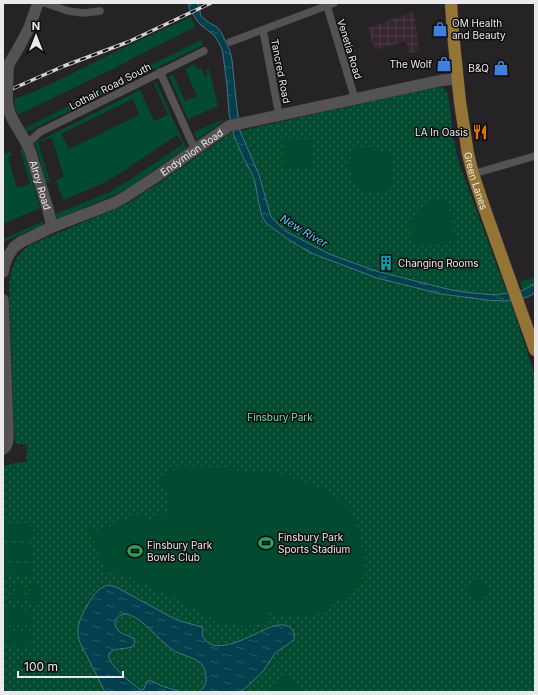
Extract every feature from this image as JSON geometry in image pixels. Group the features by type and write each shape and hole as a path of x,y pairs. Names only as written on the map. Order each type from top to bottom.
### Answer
{"main road":[{"name":"Alroy Road","path":"38,3 29,28 9,64 7,104 10,114 27,144 48,209 52,227"},
{"name":"Green Lanes","path":"451,3 457,79 467,151 473,174 535,350"},
{"name":"Endymion Road","path":"3,272 8,256 14,247 21,242 52,227 114,203 125,197 230,126 443,80 457,79"},
{"path":"3,300 8,434 7,444 3,449"}],"street":[{"path":"45,3 68,12 83,13 100,11"},
{"path":"230,42 331,4"},
{"name":"Venetia Road","path":"331,4 354,99"},
{"name":"Tancred Road","path":"263,30 279,115"},
{"name":"Lothair Road South","path":"27,144 40,132 204,51"},
{"path":"160,72 196,149"},
{"path":"473,174 535,156"}],"shaded area":[{"path":"413,12 419,51 409,53 406,41 375,50 368,28"}],"green space":[{"path":"191,17 195,27 18,115 14,99 34,92 121,49"},
{"path":"201,40 203,45 27,132 25,128"},
{"path":"194,64 197,69 201,68 205,77 208,75 206,71 209,69 218,106 188,119 169,76 173,75 185,101 197,96 185,69"},
{"path":"156,82 186,148 128,188 57,219 56,214 110,192 183,144 177,135 106,182 63,200 56,180 64,177 52,138 38,142 50,181 46,183 35,143 140,90 154,121 168,115 154,83","holes":["133,99 139,115 69,149 61,134"]},
{"name":"Finsbury Park","path":"443,87 448,93 454,142 459,163 512,307 535,375 535,692 3,692 3,465 6,466 14,463 26,462 27,445 17,444 15,442 14,427 9,286 11,273 18,257 32,244 127,204 231,133 427,89"},
{"path":"222,120 223,122 197,140 194,132"},
{"path":"284,139 312,141 310,168 282,167"},
{"path":"354,147 391,152 390,190 368,192 364,191 358,186 349,170 350,158"},
{"path":"23,149 40,208 3,224 3,154 11,152 12,156 8,157 17,188 30,184 20,150"},
{"path":"439,201 449,203 455,241 417,246 411,237 410,223 420,208 428,202"},
{"path":"44,221 43,225 3,242 3,239"},
{"path":"477,263 478,272 459,274 458,265"},
{"path":"535,277 535,284 523,290 520,282"},
{"name":"Finsbury Park Sports Stadium","path":"181,466 280,474 311,484 336,497 350,510 358,529 364,561 362,579 345,596 329,608 315,614 296,617 271,614 271,611 268,610 266,623 251,622 250,627 221,624 177,599 133,579 115,573 106,573 88,527 91,525 94,532 140,514 150,519 167,512 171,503 164,486 156,482 164,475"},
{"path":"5,523 34,526 33,541 4,539"},
{"path":"3,543 33,545 31,561 3,559"},
{"path":"3,563 15,564 14,575 3,575"},
{"path":"17,564 33,565 32,577 16,576"},
{"path":"477,578 490,591 480,601 467,589"},
{"path":"15,582 24,583 22,602 13,601"},
{"path":"30,584 40,584 38,603 29,602"},
{"path":"3,608 33,611 32,626 3,624"},
{"path":"3,629 31,631 30,647 3,645"},
{"path":"286,674 301,692 264,692"}],"water":[{"path":"189,3 198,3 201,16 217,27 230,51 240,131 259,175 271,217 287,232 329,254 376,271 451,290 496,295 523,290 535,284 535,293 525,298 505,301 486,300 441,294 377,278 311,253 289,240 266,223 262,216 255,182 234,136 229,114 222,49 214,35 198,22 189,8"},
{"path":"108,585 116,587 180,621 202,627 203,638 212,645 220,646 239,641 278,625 286,625 292,629 294,631 294,640 275,653 264,670 240,692 198,692 203,688 206,682 205,670 202,665 193,658 176,652 170,648 146,625 135,617 123,614 117,618 115,623 116,627 121,633 134,639 135,643 132,647 110,652 109,658 111,662 132,684 141,690 144,689 147,681 151,681 181,692 105,692 81,645 78,636 78,626 86,607 92,598 99,590"}],"railway":[{"path":"3,93 64,66 128,42 211,3"}],"place":[{"name":"OM Health and Beauty","path":"440,29"},
{"name":"The Wolf","path":"444,64"},
{"name":"B&Q","path":"501,68"},
{"name":"LA In Oasis","path":"480,132"},
{"name":"Changing Rooms","path":"386,263"},
{"name":"Finsbury Park Sports Stadium","path":"266,543"},
{"name":"Finsbury Park Bowls Club","path":"135,551"}],"water label":[{"name":"New River","path":"304,231"}]}
